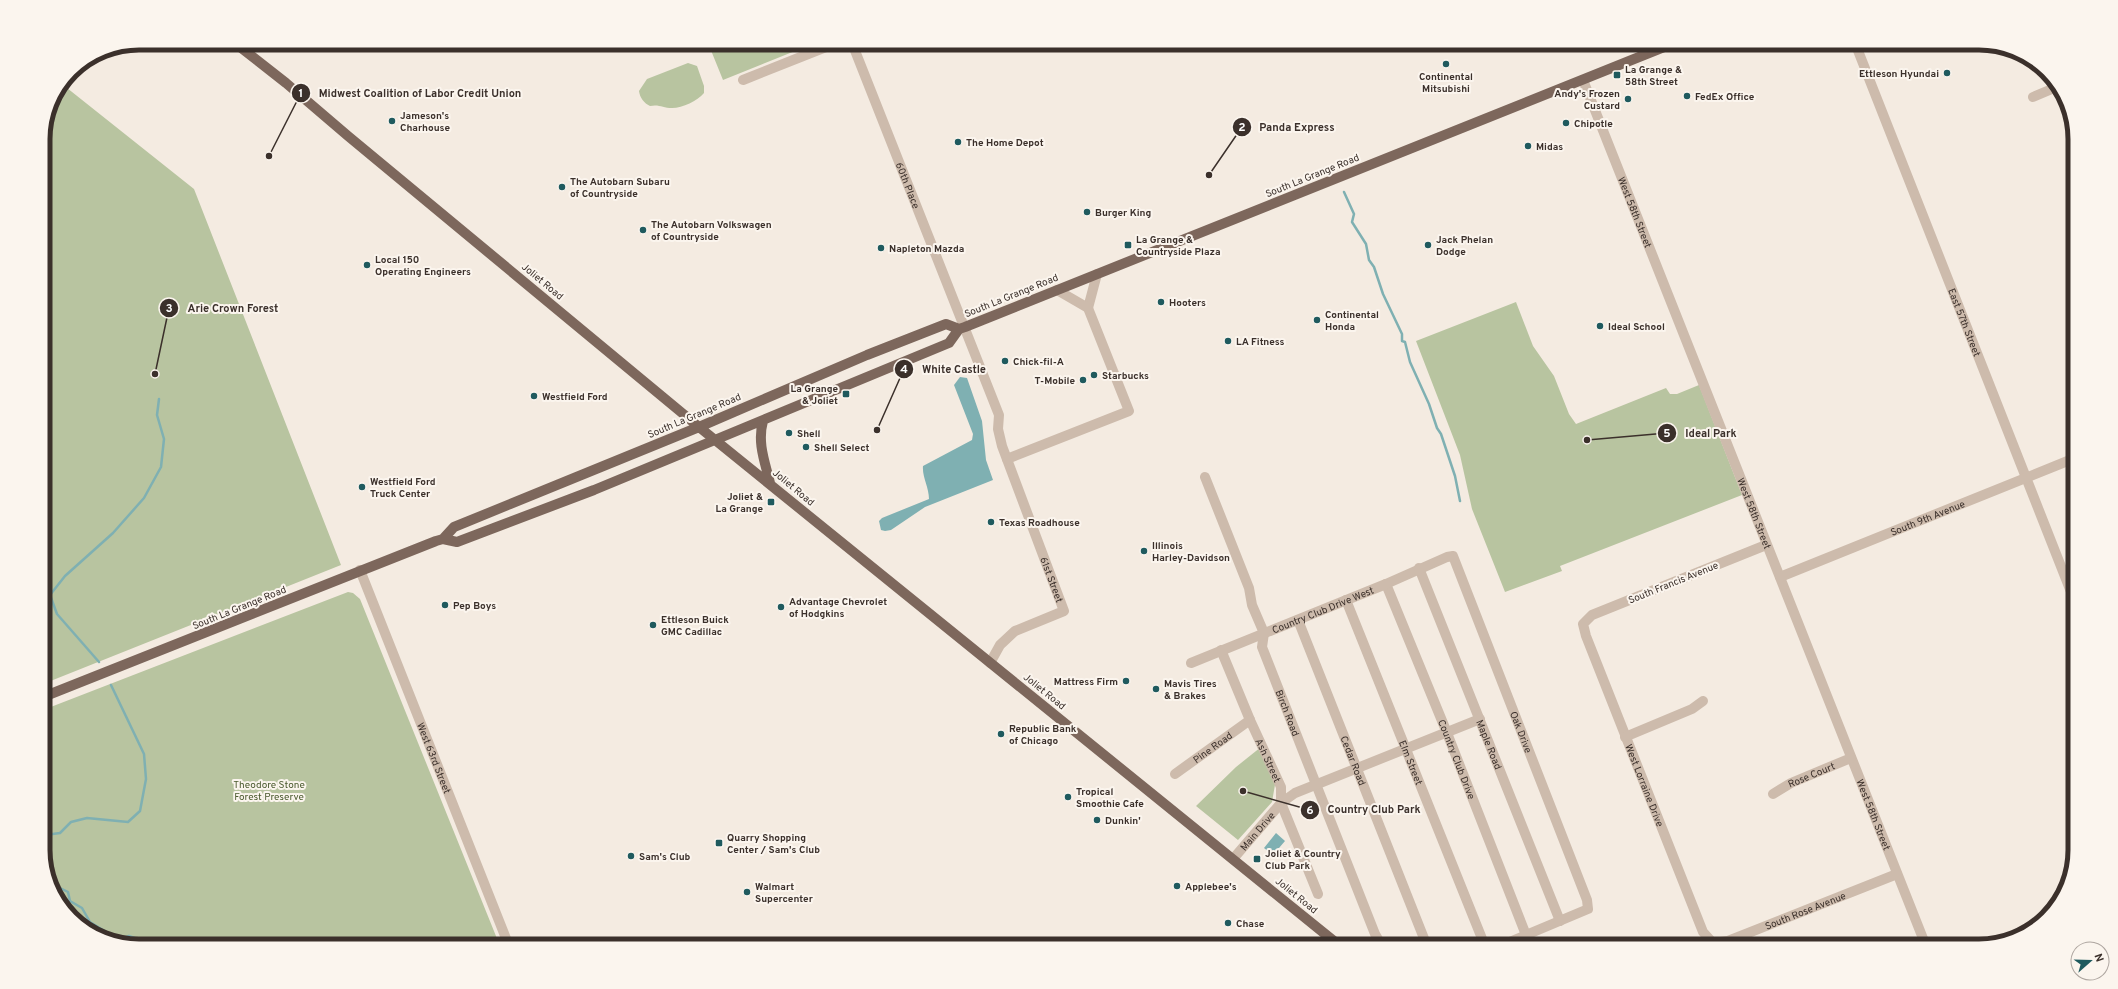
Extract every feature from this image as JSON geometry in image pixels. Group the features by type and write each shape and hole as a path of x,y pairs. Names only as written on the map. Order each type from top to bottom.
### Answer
{"main road":[{"name":"Joliet Road","path":"244,50 286,83 352,140 699,426 1331,939"},
{"name":"South La Grange Road","path":"443,539 458,542 594,490 949,343 962,328 1657,50"},
{"name":"South La Grange Road","path":"50,694 360,570 443,539 454,527 867,355 946,324 962,328"},
{"path":"763,421 760,431 762,451 770,483"}],"street":[{"path":"743,80 818,50"},
{"name":"60th Place","path":"855,50 962,328"},
{"name":"East 57th Street","path":"1858,50 2068,584"},
{"name":"West 58th Street","path":"1583,80 1923,939"},
{"path":"2032,97 2052,89"},
{"path":"1007,460 1129,411 1088,308 1097,274"},
{"path":"1057,290 1088,308"},
{"name":"61st Street","path":"962,328 999,415 998,430 1007,460 1064,611 1015,631 1000,645 990,663"},
{"name":"South 9th Avenue","path":"1780,577 2068,461"},
{"name":"Birch Road","path":"1205,477 1249,588 1252,605 1264,633 1262,647 1378,939"},
{"name":"South Francis Avenue","path":"1583,624 1592,615 1766,545"},
{"name":"Country Club Drive West","path":"1191,662 1386,584 1446,557 1453,556"},
{"name":"Oak Drive","path":"1453,556 1581,886 1588,909 1560,921"},
{"name":"Maple Road","path":"1419,568 1560,921"},
{"name":"West 63rd Street","path":"360,570 506,939"},
{"name":"Country Club Drive","path":"1386,584 1447,733 1526,935"},
{"name":"Elm Street","path":"1346,600 1482,939"},
{"name":"Cedar Road","path":"1298,620 1424,939"},
{"name":"West Lorraine Drive","path":"1583,624 1586,636 1703,932 1709,939"},
{"name":"Ash Street","path":"1221,650 1250,720 1282,787 1281,803 1318,894"},
{"path":"1625,736 1692,709 1703,701"},
{"name":"Pine Road","path":"1175,774 1250,720"},
{"name":"Main Drive","path":"1233,859 1281,803 1295,793 1480,720"},
{"name":"Rose Court","path":"1773,794 1791,783 1851,758"},
{"name":"South Rose Avenue","path":"1733,939 1897,874"},
{"path":"1517,939 1560,921"}],"green space":[{"path":"711,50 798,50 723,80"},
{"path":"688,63 697,66 704,86 704,93 701,96 694,101 676,108 656,105 650,106 643,100 639,91 647,79"},
{"path":"67,88 194,189 341,565 50,681 50,133 53,116 57,105"},
{"path":"1516,302 1533,346 1554,376 1569,414 1576,424 1666,388 1670,394 1677,394 1699,385 1742,495 1560,566 1562,571 1505,592 1472,509 1460,455 1416,341"},
{"name":"Theodore Stone Forest Preserve","path":"348,592 353,593 360,599 497,939 139,939 116,936 94,927 85,921 68,904 59,889 52,867 50,856 50,707"},
{"path":"1261,747 1276,779 1272,802 1238,840 1196,806 1236,767"}],"water":[{"path":"960,377 967,378 982,421 986,460 993,480 925,507 891,530 881,530 879,521 882,518 929,499 923,466 972,440 973,434 954,385"},
{"path":"1276,833 1285,841 1273,855 1264,848"}],"waterway":[{"path":"1344,192 1354,214 1352,222 1366,244 1369,260 1374,267 1383,294 1402,334 1402,341 1405,342 1410,362 1429,404 1437,428 1441,434 1455,476 1460,501"},
{"path":"99,662 57,614 50,595 65,576 113,533 144,498 161,467 164,439 157,415 159,399"},
{"path":"50,834 60,833 71,822 87,818 128,822 140,811 146,779 144,754 111,685"},
{"path":"58,887 68,892 70,901 82,908 90,922 108,933"},
{"path":"125,938 129,936 137,939"}],"place":[{"name":"Continental Mitsubishi","path":"1446,64"},
{"name":"Ettleson Hyundai","path":"1947,73"},
{"name":"La Grange & 58th Street","path":"1617,75"},
{"name":"FedEx Office","path":"1687,96"},
{"name":"Andy's Frozen Custard","path":"1628,99"},
{"name":"Jameson's Charhouse","path":"392,121"},
{"name":"Chipotle","path":"1566,123"},
{"name":"The Home Depot","path":"958,142"},
{"name":"Midas","path":"1528,146"},
{"name":"Midwest Coalition of Labor Credit Union","path":"269,156"},
{"name":"Panda Express","path":"1209,175"},
{"name":"The Autobarn Subaru of Countryside","path":"562,187"},
{"name":"Burger King","path":"1087,212"},
{"name":"The Autobarn Volkswagen of Countryside","path":"643,230"},
{"name":"La Grange & Countryside Plaza","path":"1128,245"},
{"name":"Jack Phelan Dodge","path":"1428,245"},
{"name":"Napleton Mazda","path":"881,248"},
{"name":"Local 150 Operating Engineers","path":"367,265"},
{"name":"Hooters","path":"1161,302"},
{"name":"Continental Honda","path":"1317,320"},
{"name":"Ideal School","path":"1600,326"},
{"name":"LA Fitness","path":"1228,341"},
{"name":"Chick-fil-A","path":"1005,361"},
{"name":"Arie Crown Forest","path":"155,374"},
{"name":"Starbucks","path":"1094,375"},
{"name":"T-Mobile","path":"1083,380"},
{"name":"La Grange & Joliet","path":"846,394"},
{"name":"Westfield Ford","path":"534,396"},
{"name":"White Castle","path":"877,430"},
{"name":"Shell","path":"789,433"},
{"name":"Ideal Park","path":"1587,440"},
{"name":"Shell Select","path":"806,447"},
{"name":"Westfield Ford Truck Center","path":"362,487"},
{"name":"Joliet & La Grange","path":"771,502"},
{"name":"Texas Roadhouse","path":"991,522"},
{"name":"Illinois Harley-Davidson","path":"1144,551"},
{"name":"Pep Boys","path":"445,605"},
{"name":"Advantage Chevrolet of Hodgkins","path":"781,607"},
{"name":"Ettleson Buick GMC Cadillac","path":"653,625"},
{"name":"Mattress Firm","path":"1126,681"},
{"name":"Mavis Tires & Brakes","path":"1156,689"},
{"name":"Republic Bank of Chicago","path":"1001,734"},
{"name":"Country Club Park","path":"1243,791"},
{"name":"Tropical Smoothie Cafe","path":"1068,797"},
{"name":"Dunkin'","path":"1097,820"},
{"name":"Quarry Shopping Center / Sam's Club","path":"719,843"},
{"name":"Sam's Club","path":"631,856"},
{"name":"Joliet & Country Club Park","path":"1257,859"},
{"name":"Applebee's","path":"1177,886"},
{"name":"Walmart Supercenter","path":"747,892"},
{"name":"Chase","path":"1228,923"}]}
